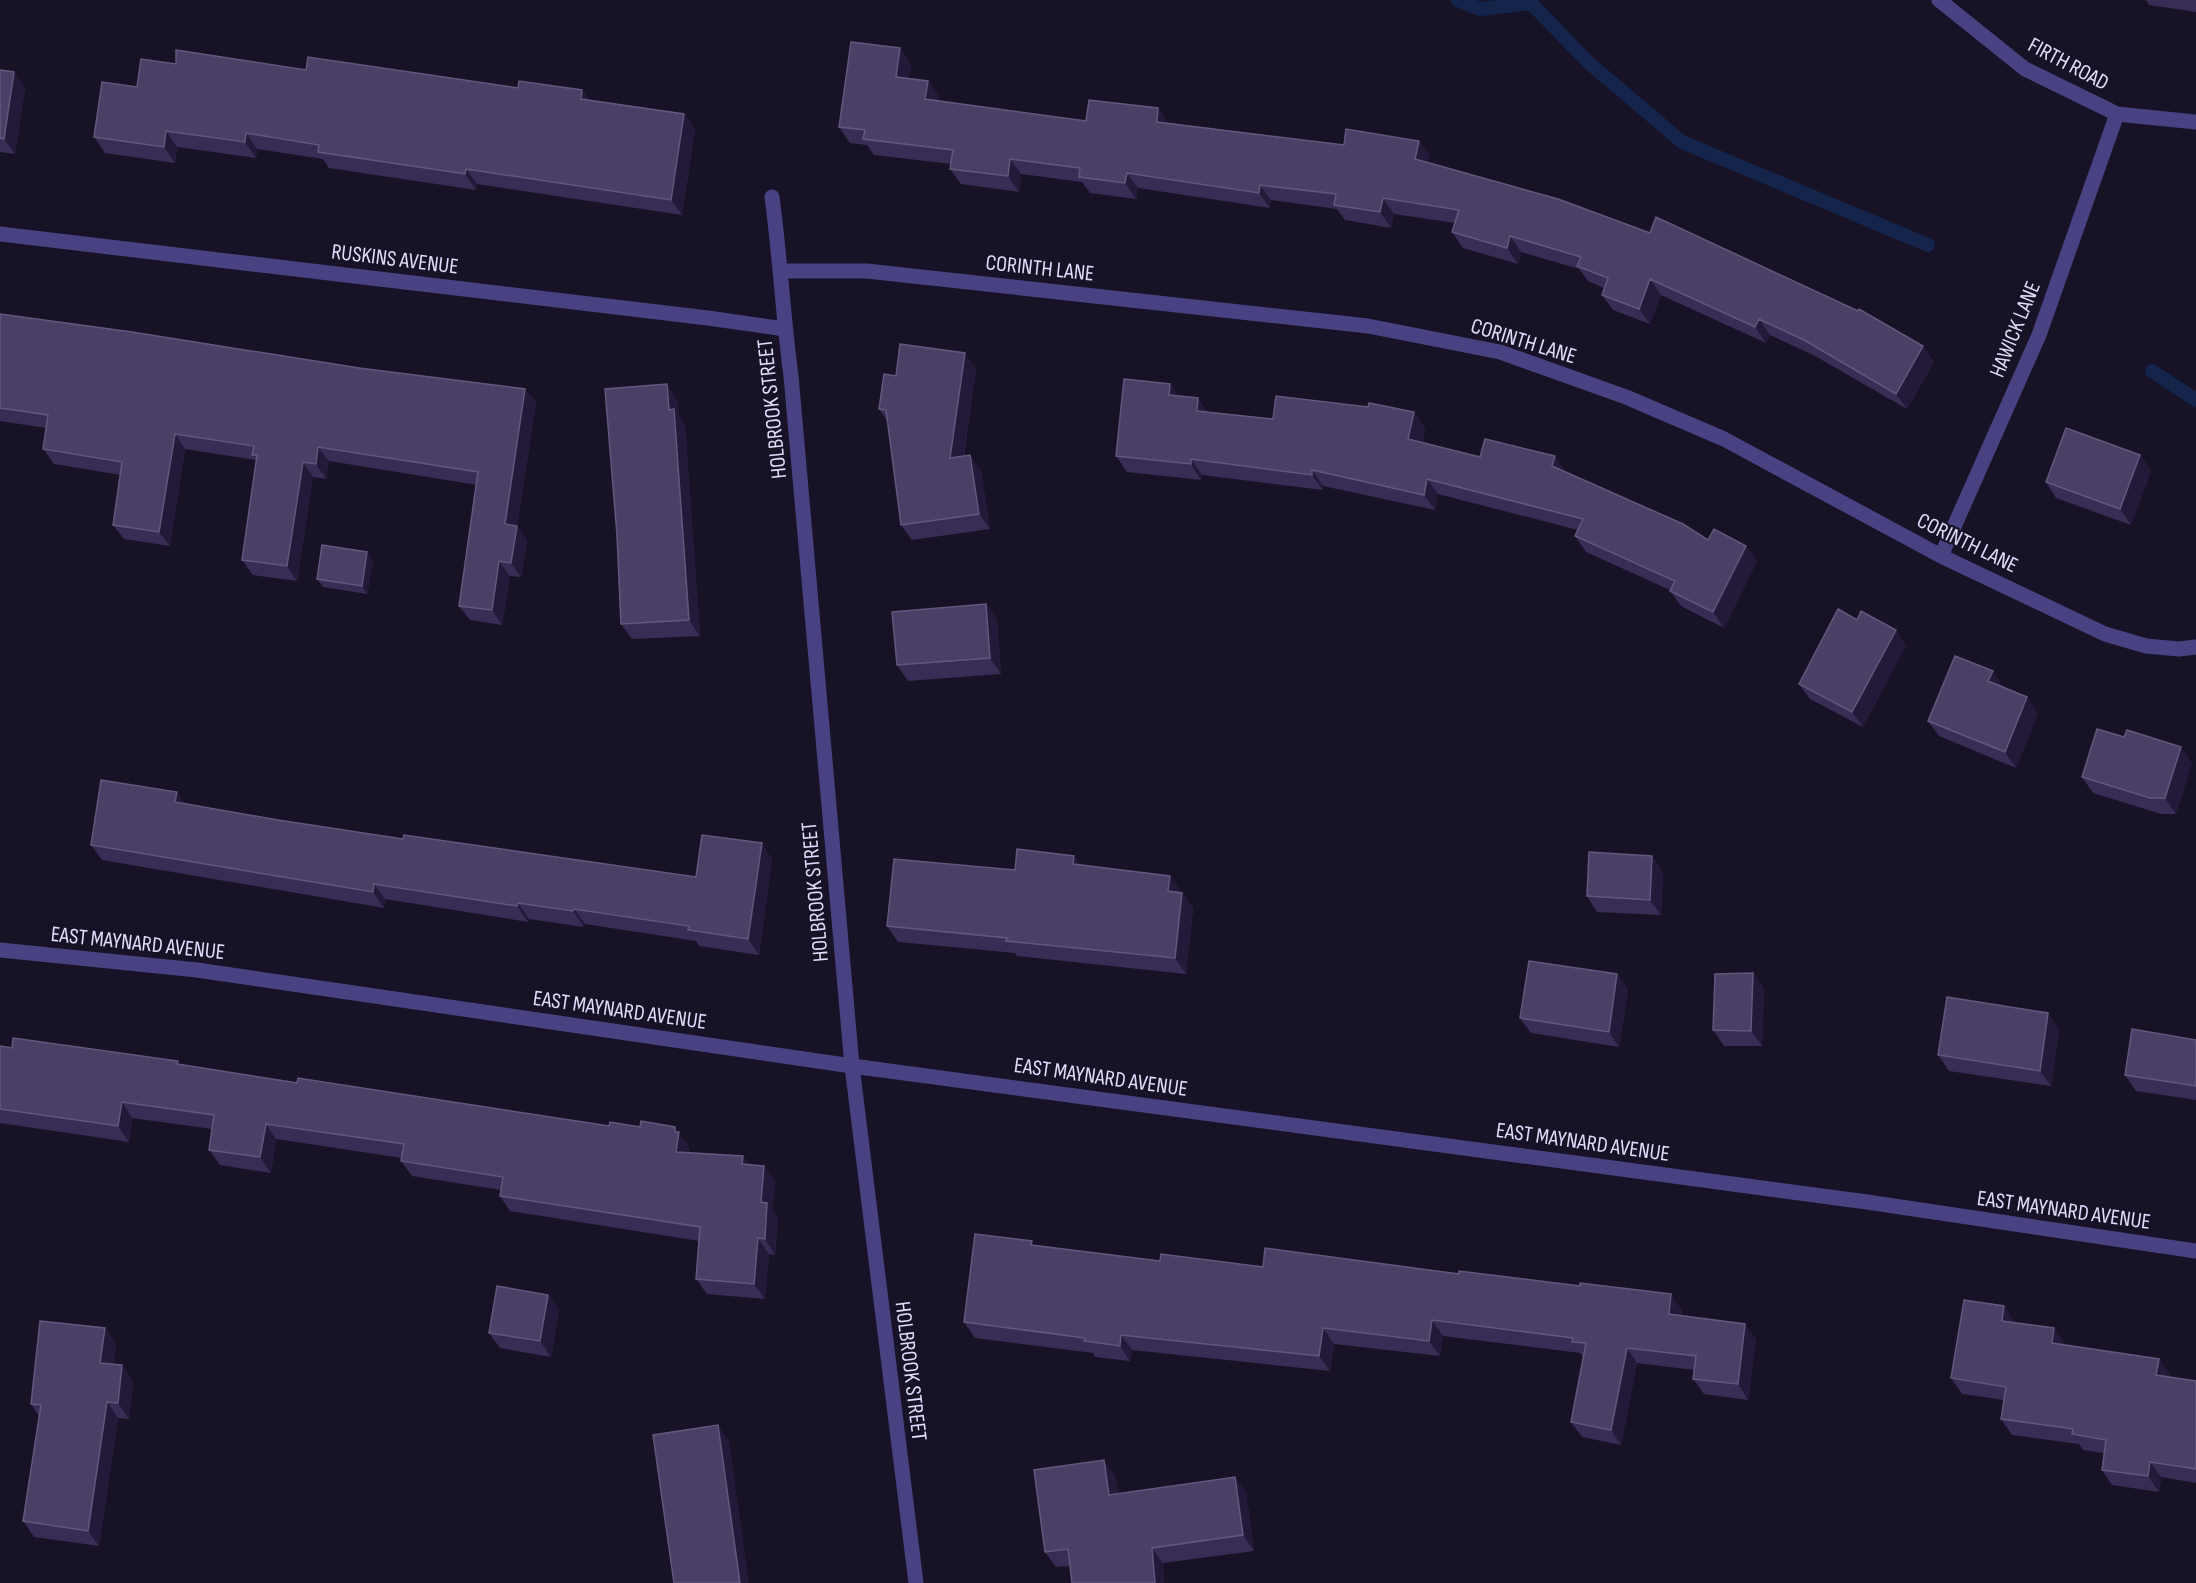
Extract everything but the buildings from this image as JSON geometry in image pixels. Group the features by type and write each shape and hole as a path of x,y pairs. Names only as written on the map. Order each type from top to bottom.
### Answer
{"street":[{"name":"FIRTH ROAD","path":"1939,0 2025,69 2117,114 2196,122"},
{"name":"HAWICK LANE","path":"1941,556 2039,335 2117,114"},
{"name":"HOLBROOK STREET","path":"772,197 782,271 785,329 852,1066 916,1583"},
{"name":"RUSKINS AVENUE","path":"0,234 696,316 785,329"},
{"name":"CORINTH LANE","path":"782,271 867,270 1368,326 1500,352 1626,397 1724,439 1941,556 2105,634 2146,646 2179,649 2196,647"},
{"name":"EAST MAYNARD AVENUE","path":"0,950 197,970 852,1066 1844,1199 2196,1251"}],"waterway":[{"path":"1458,0 1480,9 1531,3"},
{"path":"1528,0 1588,62 1682,142 1928,245"},
{"path":"2152,371 2196,400"}]}
